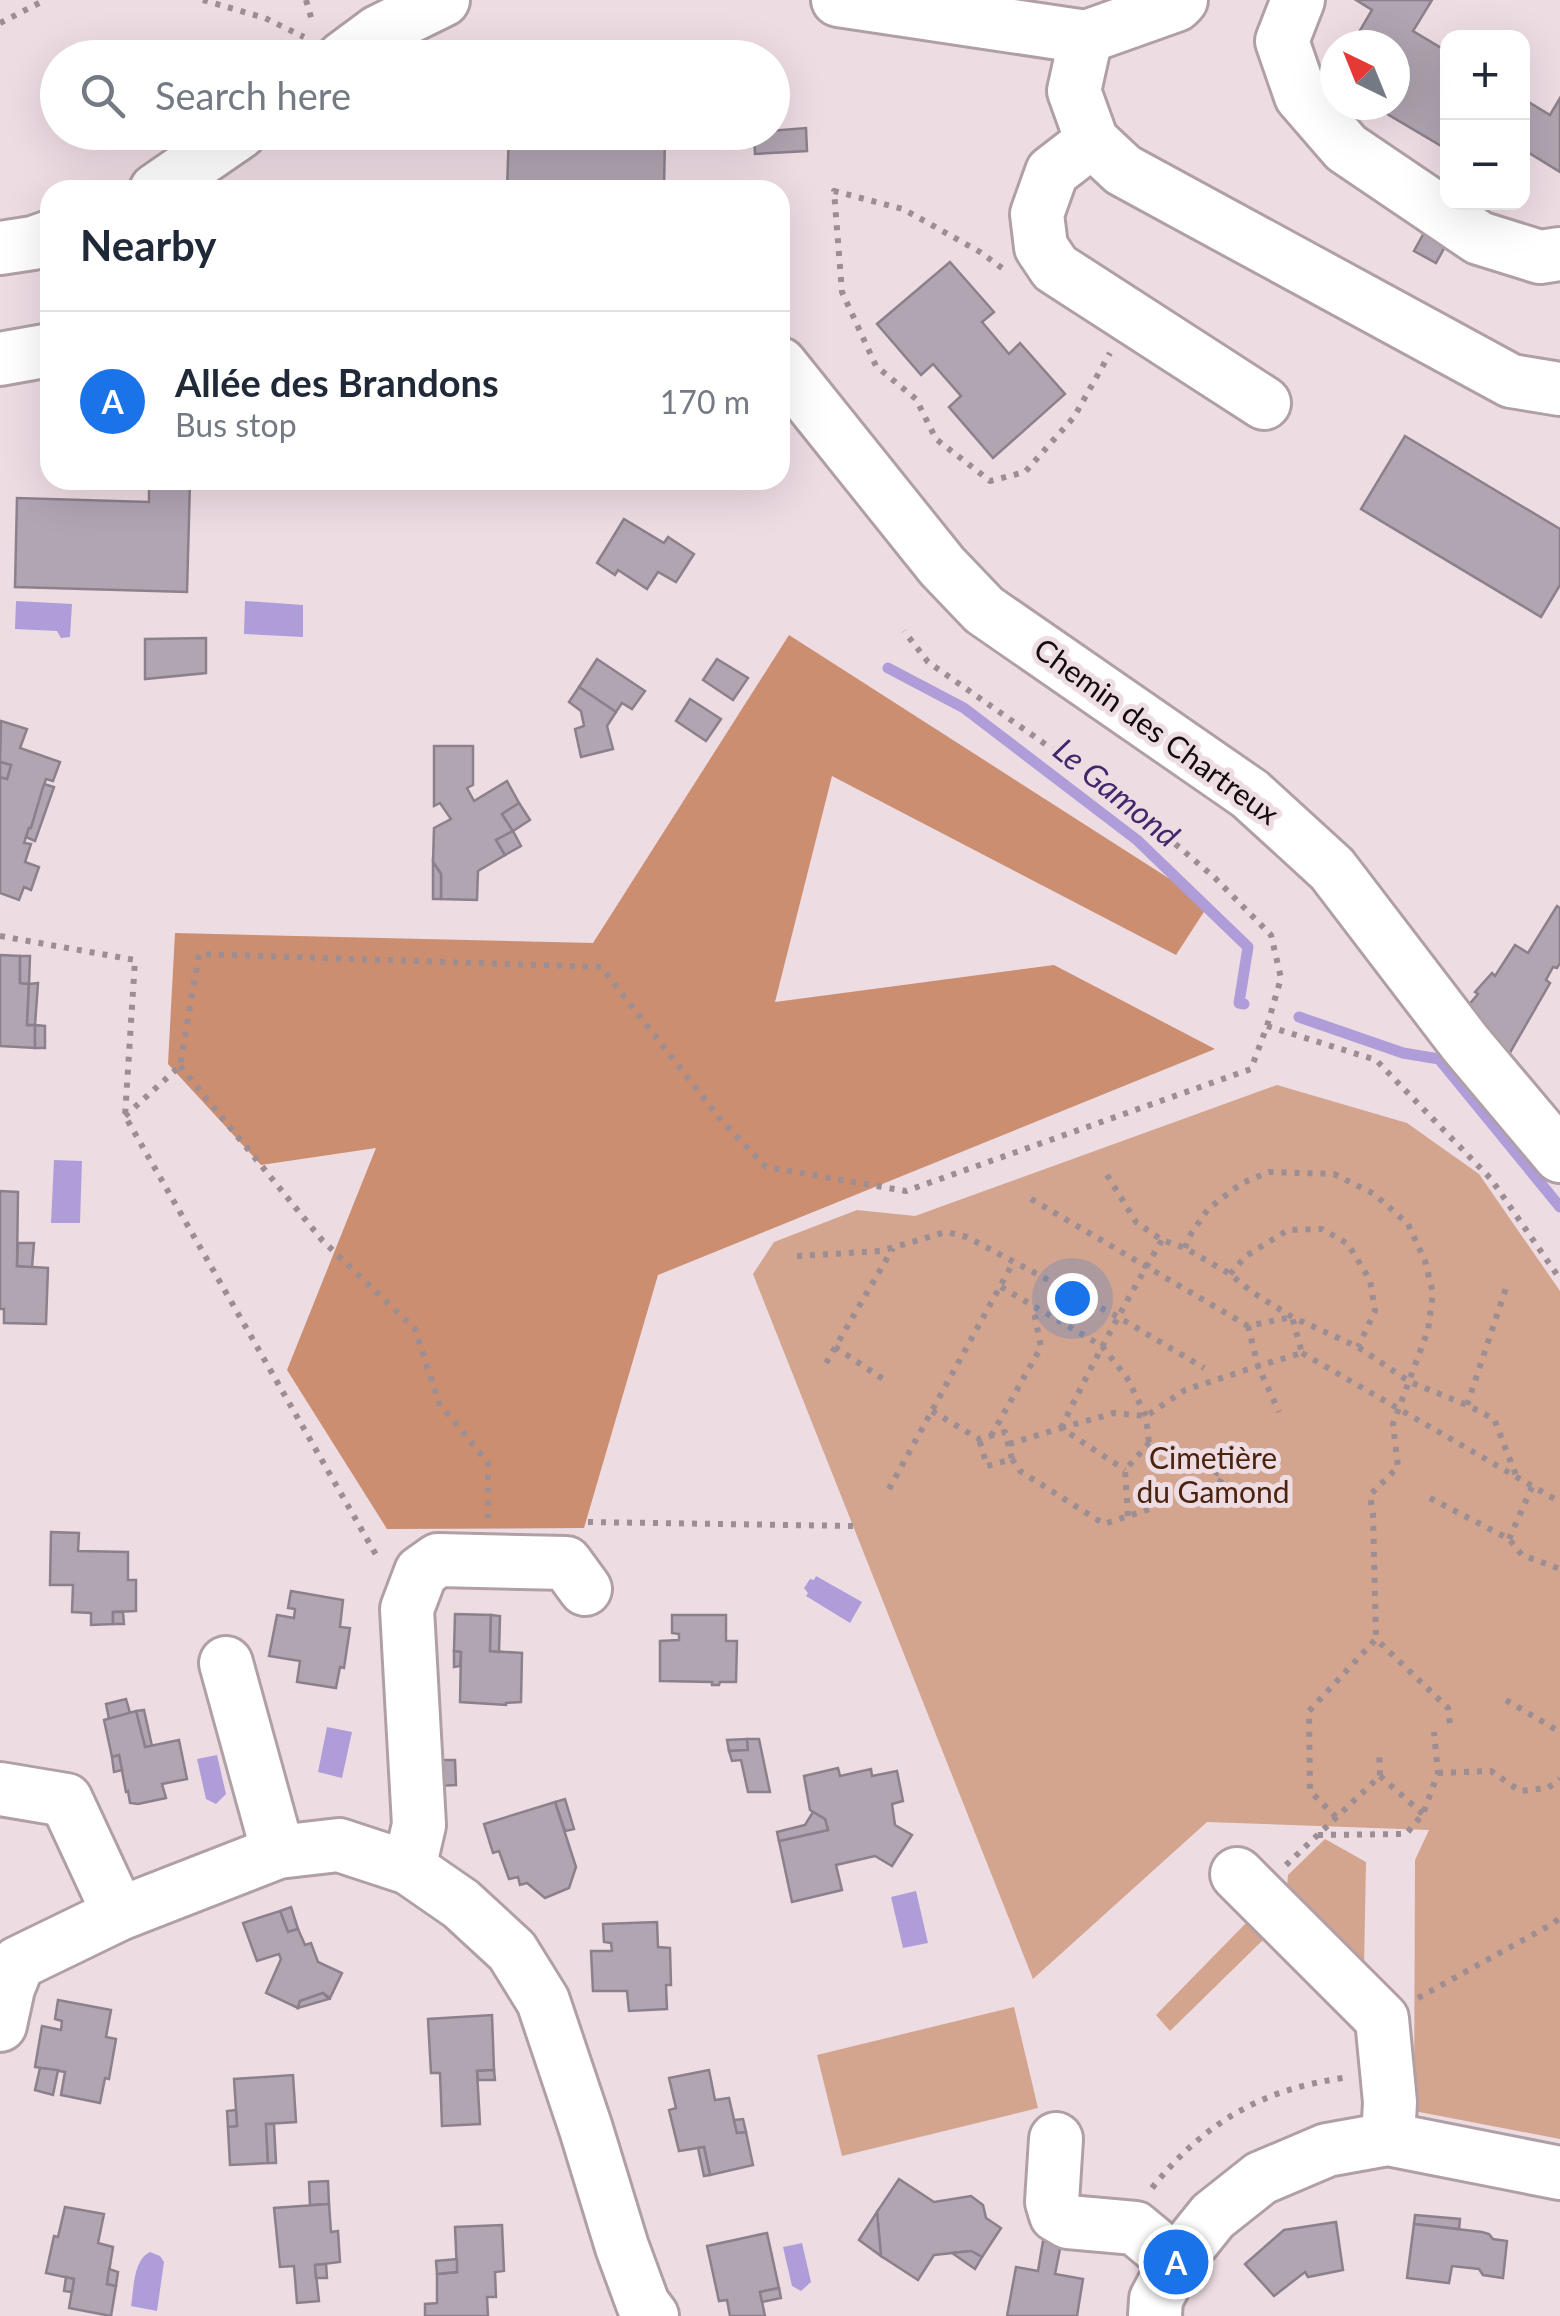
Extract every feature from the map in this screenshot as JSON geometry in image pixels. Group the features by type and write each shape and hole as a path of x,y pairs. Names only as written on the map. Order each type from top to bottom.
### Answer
{"street":[{"path":"351,40 378,32 442,0"},
{"path":"838,0 1086,37 1181,0"},
{"path":"1298,0 1282,40 1301,96 1346,148 1479,238 1540,257 1560,254"},
{"path":"1086,37 1074,91 1092,141 1123,170 1511,381 1560,389"},
{"path":"1092,141 1052,172 1038,214 1040,247 1055,268 1264,403"},
{"path":"170,180 214,150"},
{"path":"0,248 40,242"},
{"path":"0,359 40,352"},
{"name":"Chemin des Chartreux","path":"790,376 942,566 984,610 1250,794 1332,869 1465,1043 1560,1156"},
{"path":"409,1868 418,1825 407,1609 421,1572 438,1560 566,1564 584,1589"},
{"path":"226,1662 278,1852"},
{"path":"0,1788 66,1800 119,1914"},
{"path":"0,2025 18,1962 119,1914 278,1852 339,1845 409,1868 461,1904 512,1952 543,2001 622,2247 643,2304 652,2316"},
{"path":"1246,1884 1382,2019 1390,2102 1388,2139"},
{"path":"1056,2139 1052,2202 1056,2215 1068,2222 1135,2228 1176,2262"},
{"path":"1154,2316 1156,2299 1176,2262 1213,2216 1260,2178 1327,2150 1388,2139 1560,2173"}],"path":[{"path":"0,23 45,0"},
{"path":"202,0 264,18 308,40"},
{"path":"1055,268 1033,291 980,252 903,209 834,191 842,292 876,366 916,400 936,439 990,481 1025,472 1074,417 1130,318"},
{"path":"126,1116 180,1066 198,954 600,966 721,1120 766,1168 906,1192 1250,1069 1281,978 1271,936 1214,877 1118,795 928,662 904,630"},
{"path":"0,936 134,960 126,1116 407,1609"},
{"path":"1267,1026 1376,1060 1491,1179 1560,1280"},
{"path":"180,1066 322,1240 415,1328 439,1403 488,1463 488,1520 471,1520"},
{"path":"1184,1248 1208,1209 1242,1183 1269,1172 1334,1174 1374,1194 1408,1224 1433,1293 1428,1330 1393,1424 1398,1467 1370,1495 1376,1638 1309,1710 1310,1791 1336,1817"},
{"path":"1107,1175 1136,1222 1162,1240 1230,1274 1292,1317 1358,1347 1410,1382 1494,1419 1516,1475"},
{"path":"1030,1199 1248,1326 1292,1317"},
{"path":"1230,1274 1246,1256 1288,1230 1322,1229 1348,1244 1370,1280 1375,1311 1358,1347"},
{"path":"798,1256 881,1251 946,1232 967,1237 1120,1318 1204,1368"},
{"path":"1061,1428 1162,1240"},
{"path":"826,1363 893,1247"},
{"path":"889,1489 1014,1261"},
{"path":"1467,1405 1507,1284"},
{"path":"1001,1287 1102,1346 1127,1378 1146,1416 1149,1443 1125,1470 1128,1516"},
{"path":"990,1436 1041,1347 1033,1306"},
{"path":"1292,1317 1302,1353 1560,1502"},
{"path":"1248,1326 1258,1366 1279,1412"},
{"path":"835,1347 883,1379"},
{"path":"1009,1444 1114,1413 1146,1416 1186,1390 1302,1353"},
{"path":"932,1411 979,1439 986,1466 1012,1459"},
{"path":"1061,1428 1125,1470"},
{"path":"979,1439 1005,1432 1012,1459 1020,1471 1104,1524 1150,1509"},
{"path":"1149,1443 1197,1472 1210,1469 1223,1476 1219,1484 1230,1494"},
{"path":"1509,1539 1532,1488"},
{"path":"1430,1498 1509,1539 1522,1555 1560,1569"},
{"path":"584,1522 854,1526"},
{"path":"377,1557 392,1548"},
{"path":"1376,1638 1448,1708 1450,1724"},
{"path":"1506,1700 1560,1732"},
{"path":"1318,1835 1406,1834 1424,1814 1438,1773 1434,1732"},
{"path":"1379,1751 1380,1776 1424,1814"},
{"path":"1438,1773 1491,1771 1520,1791 1548,1788 1560,1779"},
{"path":"1246,1884 1318,1835 1380,1776"},
{"path":"1382,2019 1560,1917"},
{"path":"1146,2202 1152,2187 1184,2149 1228,2115 1305,2083 1387,2072"}],"green space":[{"name":"Cimetière du Gamond","path":"1277,1085 1407,1123 1479,1174 1560,1291 1560,2139 1414,2111 1415,1860 1429,1830 1207,1822 1033,1979 753,1274 774,1242 857,1210 915,1216"},
{"path":"1325,1839 1366,1862 1364,1968 1286,1900 1288,1875"},
{"path":"1249,1920 1265,1938 1170,2031 1156,2015"},
{"path":"1014,2007 1038,2108 842,2156 817,2055"}],"shaded area":[{"path":"16,601 72,604 70,637 61,638 57,631 15,629"},
{"path":"245,601 303,605 303,637 244,634"},
{"path":"789,635 1209,904 1176,955 832,776 775,1002 1054,965 1215,1049 658,1275 584,1528 387,1529 287,1370 376,1148 261,1165 168,1064 175,933 593,943"},
{"path":"54,1160 82,1161 80,1223 51,1223"},
{"path":"816,1576 862,1602 850,1623 806,1596 804,1588"},
{"path":"327,1727 352,1732 342,1778 318,1772"},
{"path":"217,1755 226,1794 216,1804 206,1799 197,1759"},
{"path":"916,1891 928,1943 903,1948 891,1897"},
{"path":"802,2243 811,2282 801,2291 792,2286 783,2247"},
{"path":"150,2252 164,2262 157,2311 131,2306 137,2268"}],"building":[{"path":"1356,0 1432,0 1413,31 1440,47 1440,145 1397,120 1410,120 1410,30 1360,30 1372,10"},
{"path":"1560,98 1560,172 1530,154 1530,103 1550,115"},
{"path":"806,128 807,151 755,154 755,150 790,150 790,129"},
{"path":"508,150 665,150 664,180 507,180"},
{"path":"1425,231 1447,243 1436,263 1414,251"},
{"path":"950,262 994,312 982,322 1009,354 1020,343 1065,394 993,458 949,407 961,396 933,364 921,375 877,324"},
{"path":"1405,436 1560,529 1560,585 1541,617 1361,509"},
{"path":"149,490 190,490 187,592 15,587 17,498 149,502"},
{"path":"624,519 664,543 668,537 694,554 676,582 658,572 647,589 618,570 615,575 597,563"},
{"path":"206,638 206,673 145,679 145,639"},
{"path":"597,659 645,691 632,709 622,703 616,712 579,687"},
{"path":"717,659 748,678 733,700 703,680"},
{"path":"579,687 616,712 607,726 613,749 581,757 575,729 584,726 581,711 569,702"},
{"path":"690,699 721,719 706,741 676,721"},
{"path":"1,721 27,729 20,748 60,762 53,781 46,779 24,843 31,844 25,862 39,867 31,890 24,887 19,900 0,893 0,777 7,779 11,765 0,762"},
{"path":"434,746 473,746 473,785 467,788 474,801 507,781 519,803 502,814 513,831 496,840 505,855 478,871 477,900 441,899 441,874 433,862 434,828 451,819 440,803 434,806"},
{"path":"0,762 11,765 7,779 0,777"},
{"path":"44,784 54,787 35,841 26,837"},
{"path":"519,803 530,820 513,831 502,814"},
{"path":"513,831 521,846 505,855 496,840"},
{"path":"433,862 441,874 441,899 433,899"},
{"path":"1557,906 1560,963 1553,967 1546,980 1550,983 1508,1056 1462,1013 1478,994 1475,992 1492,973 1495,976 1515,945 1528,953"},
{"path":"0,955 20,956 20,983 29,984 27,1025 35,1025 35,1048 0,1046"},
{"path":"20,956 30,956 29,984 20,983"},
{"path":"38,983 35,1025 27,1025 29,984"},
{"path":"35,1025 45,1026 45,1048 35,1048"},
{"path":"0,1191 18,1192 17,1266 48,1268 46,1324 4,1323 4,1309 0,1309"},
{"path":"18,1243 34,1243 32,1267 17,1266"},
{"path":"51,1532 79,1533 78,1551 128,1552 128,1580 136,1580 136,1611 113,1612 113,1624 91,1625 91,1613 72,1612 73,1585 50,1585"},
{"path":"291,1591 343,1600 340,1627 350,1628 344,1668 340,1667 336,1688 297,1682 300,1661 269,1656 277,1615 294,1618 295,1609 288,1608"},
{"path":"113,1612 123,1612 124,1624 113,1624"},
{"path":"455,1614 491,1615 490,1651 522,1653 521,1702 460,1702 461,1652 454,1651"},
{"path":"491,1615 500,1616 499,1652 490,1651"},
{"path":"672,1615 726,1615 726,1641 737,1641 736,1682 712,1685 660,1681 660,1641 679,1640 679,1634 672,1633"},
{"path":"454,1651 461,1652 460,1666 454,1667"},
{"path":"126,1699 130,1713 109,1719 106,1704"},
{"path":"144,1710 152,1746 145,1747 136,1711"},
{"path":"136,1711 145,1747 179,1740 187,1779 162,1784 166,1798 138,1804 130,1803 119,1755 112,1757 104,1720"},
{"path":"747,1739 748,1750 729,1751 727,1740"},
{"path":"747,1739 759,1739 770,1792 748,1792 741,1760 732,1761 729,1751 748,1750"},
{"path":"119,1755 122,1770 114,1772 112,1757"},
{"path":"436,1760 455,1760 456,1785 436,1786"},
{"path":"838,1768 840,1776 871,1769 872,1776 897,1771 903,1801 892,1804 895,1825 912,1835 892,1866 875,1856 836,1865 842,1890 792,1902 779,1841 828,1830 825,1819 810,1810 804,1776"},
{"path":"565,1799 574,1829 565,1831 555,1802"},
{"path":"555,1802 576,1867 569,1888 545,1898 527,1883 520,1885 518,1877 509,1879 499,1851 493,1853 484,1824"},
{"path":"813,1812 825,1819 828,1830 779,1841 777,1832 805,1825"},
{"path":"291,1907 298,1929 288,1932 280,1911"},
{"path":"280,1911 288,1932 298,1929 305,1945 311,1943 318,1962 342,1973 330,1998 323,1993 300,2001 298,2008 266,1993 281,1959 279,1954 257,1961 243,1923"},
{"path":"657,1922 658,1947 670,1948 667,2009 629,2011 627,1991 593,1991 591,1951 612,1951 611,1943 604,1942 603,1924"},
{"path":"323,1993 329,1999 298,2008 300,2001"},
{"path":"58,2000 111,2010 106,2037 116,2039 100,2103 61,2095 65,2072 35,2067 42,2026 61,2030 62,2021 55,2019"},
{"path":"492,2015 494,2070 477,2071 480,2124 442,2126 440,2073 431,2073 428,2019"},
{"path":"40,2068 58,2070 53,2095 35,2090"},
{"path":"494,2070 495,2080 478,2080 477,2071"},
{"path":"709,2070 715,2100 729,2098 737,2133 746,2132 753,2165 710,2175 704,2147 679,2151 669,2110 676,2108 669,2078"},
{"path":"293,2075 296,2122 266,2124 268,2163 230,2165 228,2127 237,2126 234,2079"},
{"path":"236,2110 237,2126 228,2127 227,2111"},
{"path":"743,2119 746,2132 737,2133 734,2120"},
{"path":"266,2124 274,2124 276,2163 268,2163"},
{"path":"704,2147 710,2175 704,2176 698,2148"},
{"path":"899,2179 934,2202 971,2196 983,2205 986,2218 1001,2228 982,2257 971,2251 934,2255 918,2280 881,2256 877,2212"},
{"path":"328,2181 329,2204 310,2205 309,2182"},
{"path":"329,2204 331,2232 338,2231 340,2262 315,2265 319,2301 297,2303 294,2266 280,2267 274,2208"},
{"path":"65,2207 104,2214 98,2243 113,2247 107,2284 116,2286 111,2316 69,2308 74,2279 46,2273"},
{"path":"877,2212 881,2256 859,2240"},
{"path":"1415,2215 1460,2219 1459,2229 1414,2224"},
{"path":"1336,2222 1343,2270 1308,2277 1305,2272 1274,2296 1245,2264 1284,2230"},
{"path":"1414,2224 1482,2232 1507,2241 1503,2278 1483,2275 1479,2269 1452,2266 1449,2283 1407,2278"},
{"path":"502,2225 504,2271 495,2272 496,2297 487,2297 488,2316 425,2316 425,2304 437,2303 437,2274 457,2272 455,2227"},
{"path":"767,2233 779,2288 760,2292 765,2316 730,2316 727,2300 719,2301 707,2246"},
{"path":"1043,2241 1061,2244 1055,2274 1083,2279 1077,2316 1007,2316 1016,2267 1038,2271"},
{"path":"971,2251 982,2257 975,2269 952,2253"},
{"path":"457,2259 457,2272 437,2274 436,2261"},
{"path":"326,2264 327,2278 316,2278 315,2265"},
{"path":"109,2269 118,2272 116,2286 107,2284"},
{"path":"66,2277 74,2279 72,2292 64,2291"},
{"path":"779,2288 781,2298 762,2302 760,2292"}],"waterway":[{"name":"Le Gamond","path":"888,668 964,708 1137,840 1248,947 1239,1003 1244,1004"},
{"name":"Le Gamond","path":"1299,1017 1403,1053 1439,1059 1560,1207"}],"place":[{"name":"Allée des Brandons","path":"1176,2262"}]}
